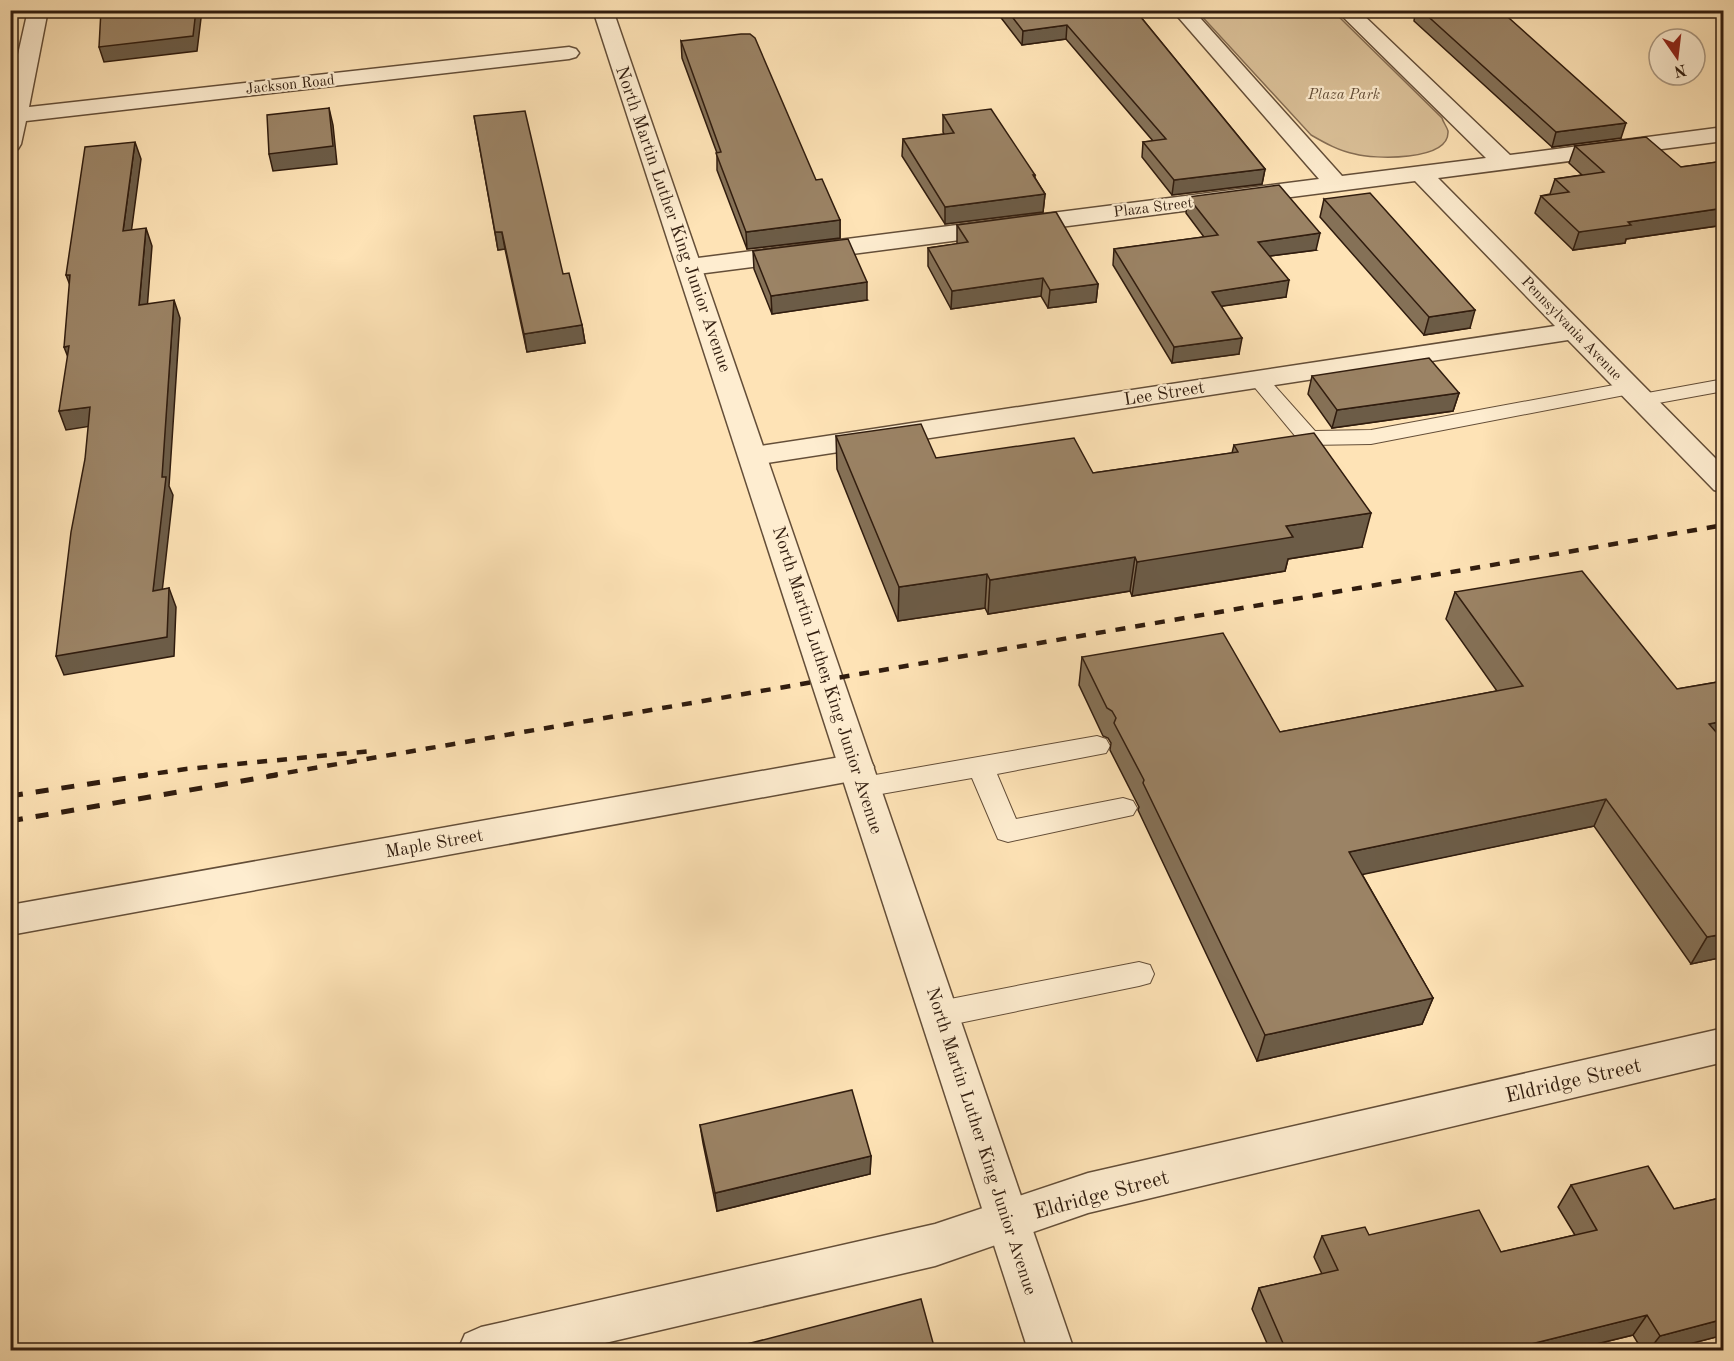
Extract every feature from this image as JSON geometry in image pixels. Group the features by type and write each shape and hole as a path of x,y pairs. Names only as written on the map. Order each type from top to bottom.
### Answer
{"street":[{"path":"10,144 14,115 38,10"},
{"name":"North Martin Luther King Junior Avenue","path":"603,10 1051,1350"},
{"path":"1182,10 1336,184"},
{"path":"1346,10 1504,162"},
{"name":"Jackson Road","path":"14,115 569,53"},
{"name":"Plaza Street","path":"690,267 1724,134"},
{"name":"Pennsylvania Avenue","path":"1420,173 1724,484"},
{"name":"Lee Street","path":"754,456 1574,331"},
{"name":"Maple Street","path":"10,920 860,777"},
{"name":"Eldridge Street","path":"481,1350 935,1245 1088,1193 1724,1045"}],"lane":[{"path":"1258,379 1309,438 1371,437 1636,394 1724,385"},
{"path":"860,777 980,766 1097,746"},
{"path":"980,766 1008,831 1124,808"},
{"path":"940,1014 1139,974"}],"green space":[{"name":"Plaza Park","path":"1197,11 1333,11 1442,118 1448,131 1445,141 1437,148 1424,153 1392,157 1364,156 1327,144 1311,135"}],"building":[{"path":"101,10 196,10 193,36 99,47"},
{"path":"1007,10 1135,10 1265,169 1174,180 1143,142 1166,139 1067,25 1023,31"},
{"path":"1421,10 1500,10 1626,123 1556,132"},
{"path":"750,34 755,38 816,180 822,179 840,220 746,232 716,153 721,152 681,41"},
{"path":"329,108 333,146 269,154 267,115"},
{"path":"991,109 1045,194 945,207 903,139 954,133 943,115"},
{"path":"525,111 563,274 569,273 582,325 524,334 502,232 495,232 474,116"},
{"path":"1646,137 1681,167 1724,161 1724,208 1628,222 1631,225 1579,232 1541,196 1569,192 1555,179 1604,172 1575,146"},
{"path":"135,142 123,231 146,228 139,305 174,300 162,477 166,477 153,591 169,588 167,637 56,656 71,532 85,459 90,407 59,411 69,346 64,347 70,275 66,275 85,147"},
{"path":"1279,185 1320,233 1258,242 1289,280 1212,292 1242,338 1174,347 1114,249 1218,235 1188,197"},
{"path":"1370,193 1475,310 1429,317 1324,199"},
{"path":"1056,212 1098,284 1050,290 1043,278 952,291 928,248 968,242 957,225"},
{"path":"848,239 867,282 771,296 753,251"},
{"path":"1429,358 1459,393 1337,410 1312,376"},
{"path":"921,424 936,458 1074,438 1093,473 1238,452 1234,445 1314,433 1371,513 1286,526 1293,537 1137,562 1135,557 990,580 987,574 899,587 836,436"},
{"path":"1582,571 1677,689 1724,681 1724,721 1709,724 1724,741 1724,934 1707,937 1606,799 1349,852 1433,998 1265,1035 1143,783 1144,780 1114,723 1116,718 1107,708 1082,657 1223,633 1280,732 1523,686 1455,592"},
{"path":"852,1090 871,1156 715,1193 700,1125"},
{"path":"1648,1166 1674,1209 1724,1197 1724,1319 1660,1336 1647,1315 1507,1350 1286,1350 1259,1288 1338,1270 1322,1236 1365,1227 1369,1235 1479,1210 1501,1252 1597,1230 1571,1185"},
{"path":"921,1299 935,1350 724,1350"}],"railway":[{"path":"268,776 1724,525"},
{"path":"138,776 186,769 371,751"},
{"path":"10,796 147,775"},
{"path":"10,821 277,775"}]}
